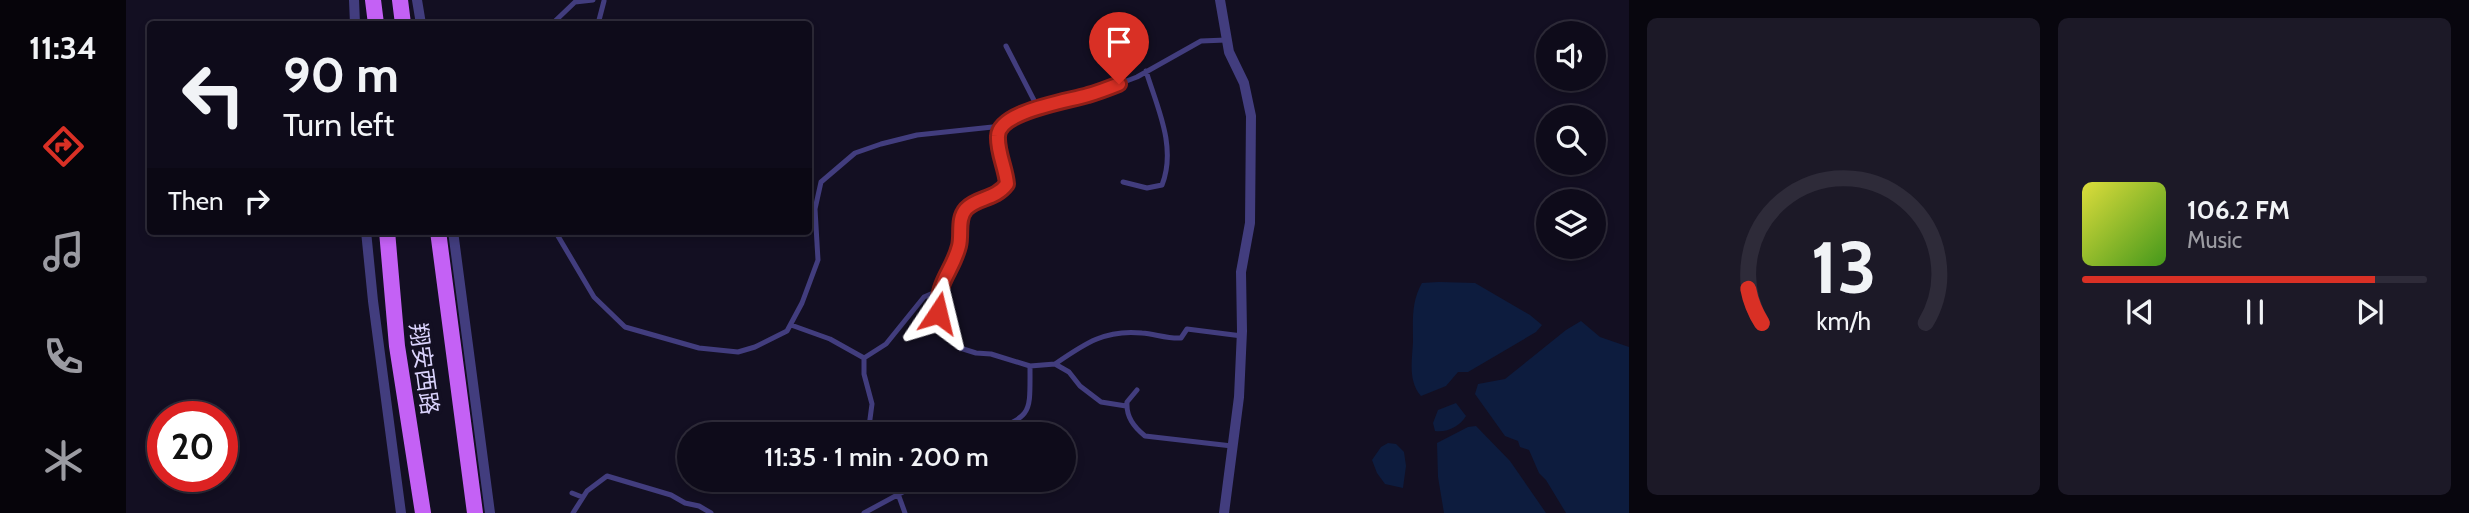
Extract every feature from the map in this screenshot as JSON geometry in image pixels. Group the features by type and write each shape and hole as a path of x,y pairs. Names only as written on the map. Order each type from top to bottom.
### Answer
{"main road":[{"path":"373,0 376,21"},
{"path":"400,0 403,21"},
{"name":"翔安西路","path":"387,235 397,345 423,513"},
{"name":"翔安西路","path":"439,235 475,513"}],"street":[{"path":"354,0 355,21"},
{"path":"416,0 420,21"},
{"path":"1220,0 1229,52 1244,83 1251,116 1250,223 1241,272 1239,397 1224,513"},
{"path":"366,235 401,513"},
{"path":"454,235 489,513"}],"lane":[{"path":"555,21 575,2 604,0 599,21"},
{"path":"557,235 594,297 625,327 699,348 738,352 787,331 791,325 818,260 815,209 821,182 855,153 917,135 1002,127 1038,108 1101,91 1146,71 1201,41 1228,40"},
{"path":"1006,46 1038,108"},
{"path":"1123,182 1154,188 1162,185 1166,176 1169,159 1167,144 1146,71"},
{"path":"1002,127 998,138 1007,171 1007,184 1000,193 972,204 964,211 959,247 938,296 938,313 960,348 1031,366 1055,364 1082,345 1123,331 1173,339 1181,338 1188,329 1242,336"},
{"path":"864,358 886,344 924,297 940,289"},
{"path":"791,325 830,339 864,358"},
{"path":"864,358 864,374 872,404 869,422"},
{"path":"1055,364 1069,372 1080,386 1101,402 1126,406"},
{"path":"1014,422 1030,408 1031,366"},
{"path":"1137,390 1126,406 1127,414 1135,429 1145,436 1232,446"},
{"path":"573,513 594,484 607,476 671,495 711,513"},
{"path":"864,513 904,492"},
{"path":"572,493 582,498"},
{"path":"900,494 905,513"}],"water":[{"path":"1422,283 1475,283 1542,325 1536,332 1468,372 1458,372 1446,386 1421,396 1414,384 1412,370 1414,304"},
{"path":"1581,321 1600,337 1629,347 1629,513 1566,513 1539,473 1529,450 1520,447 1518,441 1505,436 1475,394 1478,384 1505,379"},
{"path":"1456,403 1466,416 1463,420 1448,430 1435,431 1433,423 1438,410"},
{"path":"1476,426 1510,461 1546,513 1444,513 1438,477 1437,443 1468,427"},
{"path":"1388,443 1396,444 1404,452 1406,466 1403,488 1385,484 1372,460 1381,447"}],"route":[{"path":"938,313 938,296 959,247 964,211 972,204 1000,193 1007,184 1007,171 998,138 1002,127 1018,116 1044,105 1087,96 1119,84"}]}
